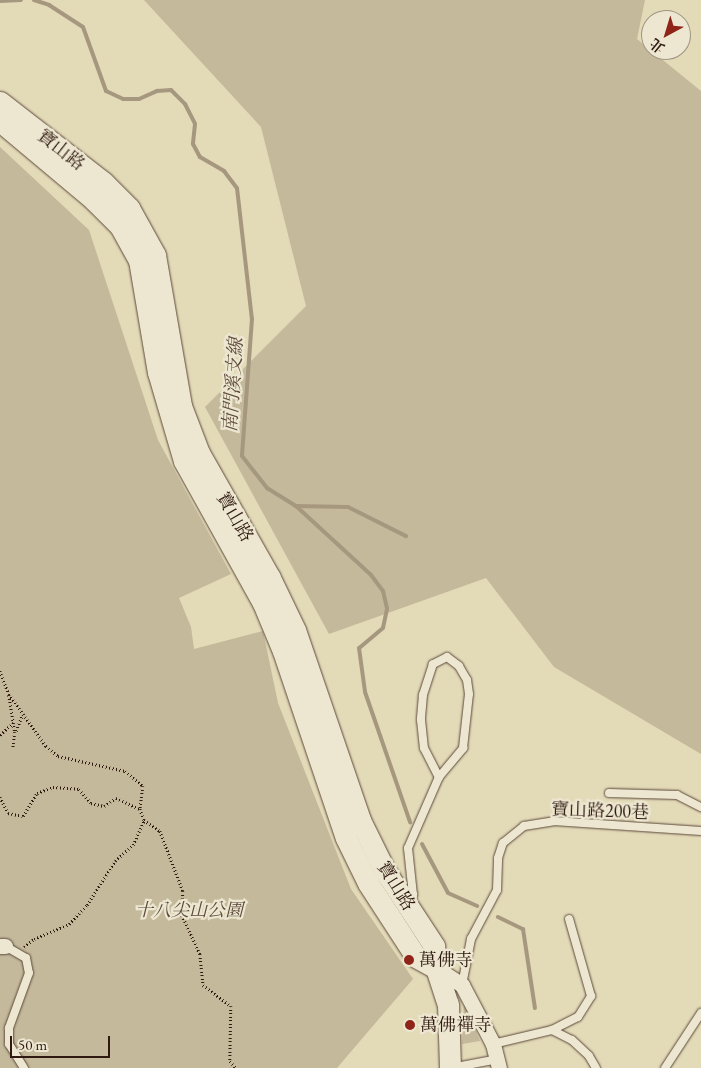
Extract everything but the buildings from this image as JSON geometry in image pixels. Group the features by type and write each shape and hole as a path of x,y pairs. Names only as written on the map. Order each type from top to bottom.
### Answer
{"street":[{"name":"寶山路","path":"0,102 104,182 129,208 144,231 155,255 181,406 199,453 270,578 295,630 360,820 385,871 434,946 436,968 448,1004 451,1068"},
{"name":"寶山路","path":"0,121 94,200 120,226 139,260 158,372 184,461 263,603 283,651 346,838 368,883 416,957 436,968"},
{"path":"436,968 462,984 493,1044 499,1064"}],"lane":[{"path":"409,907 413,895 408,848 439,776 463,748 469,694 467,680 459,666 447,657 433,664 423,695 421,720 424,748 439,776"},
{"name":"寶山路200巷","path":"609,793 677,795 701,807"},
{"name":"寶山路200巷","path":"462,984 471,939 497,890 498,858 504,844 524,826 554,821 701,831"},
{"path":"493,1044 552,1030 578,1017 591,996 569,919"},
{"path":"8,949 26,958 28,973 13,1010 9,1044 24,1068"},
{"path":"665,1068 701,1012"},
{"path":"552,1030 572,1040 589,1056 596,1068"},
{"path":"451,1068 499,1064"}],"path":[{"path":"0,671 9,694 22,714 46,746 58,756 125,770 143,786 140,809 144,820 160,831 183,891 182,914 200,954 203,985 231,1006 230,1060 236,1068"},
{"path":"9,694 15,732"},
{"path":"13,748 15,732 22,714"},
{"path":"0,735 12,722"},
{"path":"0,797 8,813 23,816 38,793 53,787 79,789 92,803 104,806 116,798 140,809"},
{"path":"8,949 69,924 87,905 115,861 133,845 144,820"}],"green space":[{"path":"144,0 645,0 643,10 641,10 637,39 641,42 641,60 663,60 701,91 701,754 554,667 486,578 329,634 205,407 306,306 261,127"},
{"name":"十八尖山公園","path":"0,147 89,230 158,440 231,574 179,598 191,627 194,649 263,631 278,703 351,889 413,979 337,1068 0,1068"},
{"path":"464,1003 480,1041 462,1044"}],"waterway":[{"name":"南門溪支線","path":"0,1 21,0"},
{"name":"南門溪支線","path":"34,0 49,5 83,27 106,91 123,99 139,99 157,91 171,90 185,104 195,124 193,144 200,157 224,171 237,188 252,319 242,456 267,488 296,506 371,575 383,591 387,609 383,628 359,648 365,692 410,822"},
{"path":"296,506 348,507 406,536"},
{"name":"南門溪支線","path":"422,844 448,893 477,906"},
{"name":"南門溪支線","path":"498,917 523,929 535,1008"}],"place":[{"name":"萬佛寺","path":"409,960"},
{"name":"萬佛禪寺","path":"410,1025"}]}
